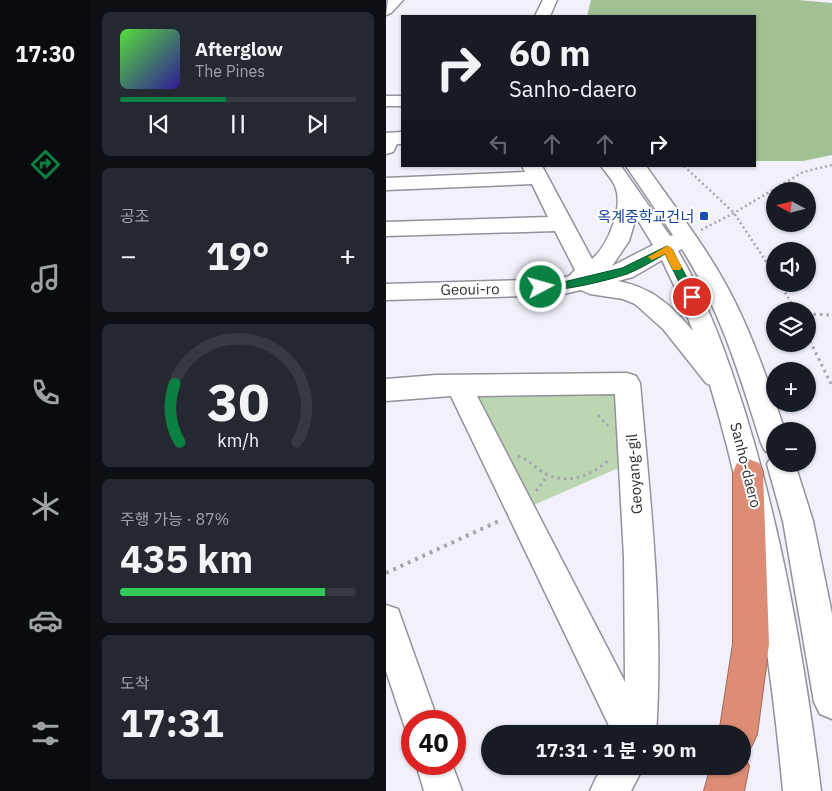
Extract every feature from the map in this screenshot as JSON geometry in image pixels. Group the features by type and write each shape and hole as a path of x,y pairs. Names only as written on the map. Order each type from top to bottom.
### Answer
{"highway":[{"path":"739,725 751,635 748,472"},
{"path":"724,791 728,775"}],"street":[{"path":"386,10 396,0"},
{"path":"386,102 401,101"},
{"path":"386,148 389,138 401,138"},
{"name":"Sanho-daero","path":"612,167 626,188 676,243 722,300 746,356 768,422"},
{"name":"Sanho-daero","path":"637,167 676,243 743,447 780,621 793,708 802,791"},
{"path":"386,184 535,172 588,273"},
{"path":"559,286 588,273 611,254 620,240 628,209 626,188"},
{"path":"386,229 562,224"},
{"name":"Geoui-ro","path":"386,292 559,286 625,271 676,243"},
{"path":"559,286 602,286 624,290 644,298 674,327 724,386"},
{"name":"Geoyang-gil","path":"386,390 406,387 628,383 639,556 642,686 639,725"},
{"path":"459,386 628,725"},
{"path":"783,472 798,521 832,702"},
{"path":"386,621 416,710"},
{"path":"438,775 443,791"},
{"path":"609,791 620,775"}],"path":[{"path":"676,243 734,213 803,172 832,165"},
{"path":"685,167 734,213 766,260"},
{"path":"816,314 832,315"},
{"path":"815,352 832,386"},
{"path":"598,415 610,430"},
{"path":"492,454 512,454 523,457 547,474 554,477 569,478 586,475 601,468 610,460 614,451"},
{"path":"386,573 520,510"}],"green space":[{"path":"591,0 797,0 832,3 832,155 803,161 756,161 756,15 587,15"},
{"path":"625,386 630,463 522,510 463,388"}],"slow traffic":[{"path":"652,257 667,249 677,267"}],"place":[{"name":"옥계중학교건너","path":"704,216"}],"route":[{"path":"541,287 559,286 625,271 667,249 692,297"}]}
